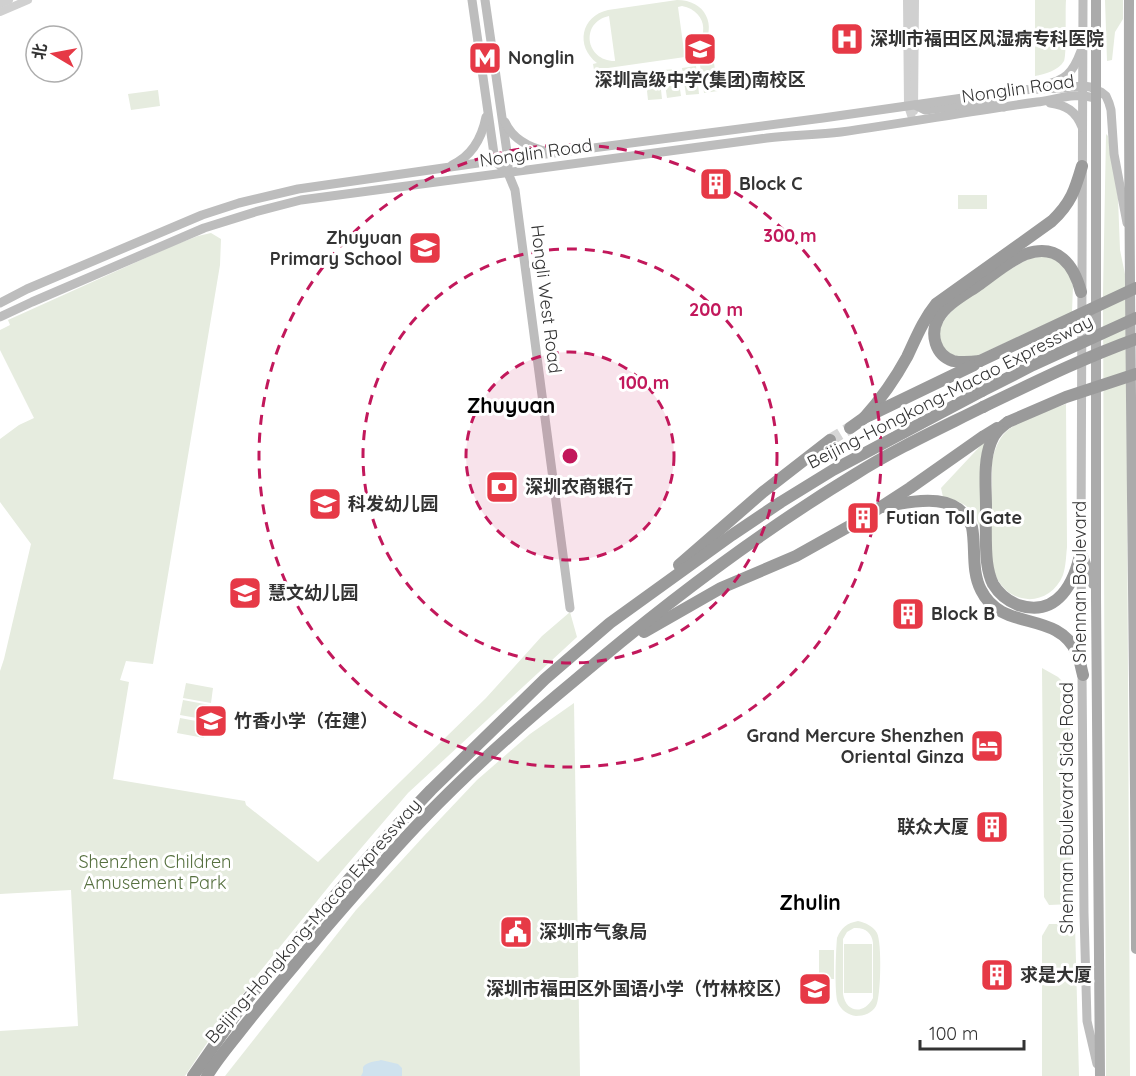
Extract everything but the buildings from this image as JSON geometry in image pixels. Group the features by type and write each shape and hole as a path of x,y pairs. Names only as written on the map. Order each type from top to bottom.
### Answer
{"highway":[{"path":"980,362 960,362 947,358 934,340 936,324 943,312 1020,244 1052,221 1064,209 1072,196 1082,166"},
{"path":"864,418 878,403 891,383 931,310 944,298 1024,255 1038,252 1060,256 1068,262 1078,279 1081,292"},
{"path":"850,428 864,418 1136,288"},
{"name":"Beijing-Hongkong-Macao Expressway","path":"193,1076 243,1004 390,832 508,713 610,624 714,548 842,465 1043,360 1136,318"},
{"name":"Beijing-Hongkong-Macao Expressway","path":"207,1076 254,1013 424,817 464,778 595,663 690,587 803,507 856,473 982,407 1050,375 1136,339"},
{"path":"1083,675 1078,656 1068,639 1052,627 1013,618 987,600 981,591 976,575 970,520 960,509 947,502 928,501 877,510 984,435 1008,422 1066,397 1136,374"},
{"path":"1008,422 995,433 988,449 986,552 987,565 993,583 998,591 1012,602 1031,608 1046,606 1060,598 1065,592 1074,576 1081,550"},
{"path":"610,624 763,492 830,440"},
{"path":"595,663 690,605 722,588 796,556 855,524"}],"main road":[{"path":"472,0 495,161 508,173"},
{"name":"Hongli West Road","path":"485,0 508,159 508,173 515,190 570,608"},
{"name":"Shennan Boulevard Side Road","path":"1083,0 1081,550 1084,914 1087,1021 1100,1075"},
{"name":"Shennan Boulevard","path":"1096,0 1096,597 1100,1075"},
{"path":"1129,0 1129,187 1136,701 1136,949"},
{"path":"1019,90 1060,81 1066,77 1076,62 1083,43"},
{"name":"Nonglin Road","path":"0,303 27,289 202,215 238,203 298,189 1019,90 1062,88 1083,91"},
{"path":"1083,91 1106,96 1111,110 1114,154 1130,241"},
{"name":"Nonglin Road","path":"0,318 204,228 255,212 318,198 767,138 839,132 1041,102 1083,91"},
{"path":"911,105 925,110 998,102 1004,107"},
{"path":"1041,102 1066,106 1079,120 1082,130"},
{"path":"443,169 466,157 480,138 487,103"},
{"path":"501,108 508,129 520,140 530,147 557,153"},
{"path":"1129,187 1136,212"},
{"path":"1081,550 1096,597"}],"street":[{"path":"0,4 9,0"},
{"path":"0,12 28,0"},
{"path":"912,2 911,105 913,121"}],"green space":[{"path":"677,0 695,4 706,15 709,23 707,39 702,48 713,47 713,53 594,70 593,64 597,63 586,48 584,32 592,18 608,10","holes":["682,6 698,14 703,28 699,42 684,51 678,7","609,16 615,60 615,61 597,55 590,41 593,26"]},
{"path":"1035,0 1066,0 1064,61 1055,70 1035,76"},
{"path":"1105,0 1123,0 1123,19 1115,32 1112,60 1107,61"},
{"path":"714,63 718,91 704,93 700,65"},
{"path":"696,66 699,94 686,95 682,68"},
{"path":"677,69 681,96 667,98 663,70"},
{"path":"659,71 662,99 648,100 645,73"},
{"path":"158,90 160,106 131,110 128,94"},
{"path":"1106,134 1118,198 1120,250 1126,279 1130,1076 1106,1076 1103,295"},
{"path":"958,195 987,195 987,209 958,209"},
{"name":"Shenzhen Children Amusement Park","path":"211,233 221,239 220,265 153,664 126,661 120,680 129,682 113,779 245,801 246,805 318,862 486,698 542,636 570,612 577,637 408,793 254,979 185,1076 0,1076 0,1031 78,1026 71,890 0,894 0,671 31,544 0,502 0,439 19,425 34,418 0,350 0,330 10,325 8,320 172,246"},
{"path":"1050,256 1067,265 1073,286 1072,312 970,359 948,354 939,333 950,313 987,284 1021,263 1031,258"},
{"path":"1066,404 1067,547 1064,572 1057,586 1049,593 1040,598 1020,598 1002,586 996,576 992,561 990,539 992,461 999,441 1008,430 1032,416"},
{"path":"985,441 980,528 971,510 962,503 943,497 941,488"},
{"path":"1042,668 1058,677 1066,685 1075,701 1063,770 1062,821 1071,847 1072,904 1049,905 1044,897"},
{"path":"186,683 213,688 211,703 183,698"},
{"path":"183,700 210,705 208,720 180,715"},
{"path":"574,703 580,1076 225,1076 356,910 424,836 477,780 530,734"},
{"path":"180,718 207,723 204,738 177,733"},
{"path":"858,921 871,927 879,938 880,982 876,1006 868,1014 856,1016 839,1006 836,961 837,938 840,931","holes":["854,928 867,931 873,943 873,998 865,1007 856,1010 848,1005 843,994 843,939 847,932"]},
{"path":"1049,924 1075,924 1079,1076 1042,1076 1042,936"},
{"path":"844,944 872,944 872,993 844,993"},
{"path":"819,950 834,950 834,979 819,979"}],"water":[{"path":"381,1060 398,1064 402,1068 402,1076 361,1076 365,1065"}],"tunnel":[{"path":"830,440 850,428"},
{"path":"855,523 873,512"}],"place":[{"name":"深圳市福田区风湿病专科医院","path":"847,39"},
{"name":"深圳高级中学(集团)南校区","path":"700,49"},
{"name":"Nonglin","path":"485,58"},
{"name":"Block C","path":"716,184"},
{"name":"Zhuyuan Primary School","path":"425,248"},
{"name":"深圳农商银行","path":"502,487"},
{"name":"科发幼儿园","path":"325,504"},
{"name":"Futian Toll Gate","path":"863,518"},
{"name":"慧文幼儿园","path":"245,593"},
{"name":"Block B","path":"908,614"},
{"name":"竹香小学（在建）","path":"211,721"},
{"name":"Grand Mercure Shenzhen Oriental Ginza","path":"987,746"},
{"name":"联众大厦","path":"992,827"},
{"name":"深圳市气象局","path":"516,932"},
{"name":"求是大厦","path":"997,975"},
{"name":"深圳市福田区外国语小学（竹林校区）","path":"815,989"}],"district":[{"name":"Zhuyuan","path":"511,406"},
{"name":"Zhulin","path":"810,903"}]}
